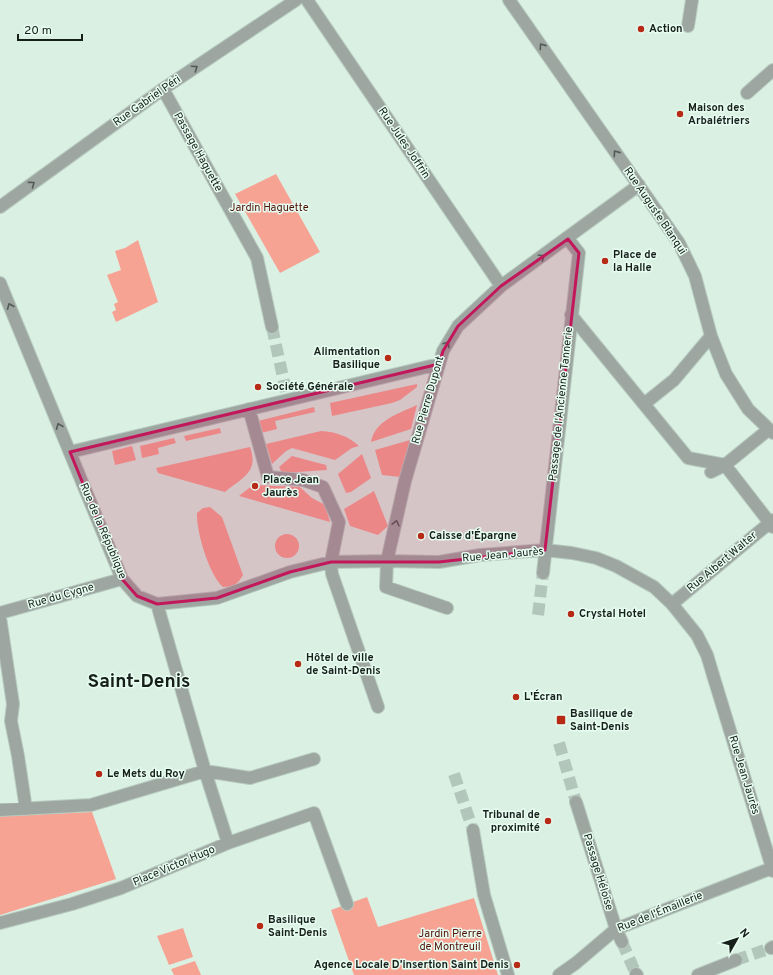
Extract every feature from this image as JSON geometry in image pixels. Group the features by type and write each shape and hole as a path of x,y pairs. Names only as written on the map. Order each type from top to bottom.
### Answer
{"street":[{"name":"Rue Gabriel Péri","path":"0,207 163,89 296,0"},
{"name":"Rue Jules Joffrin","path":"307,0 501,286"},
{"name":"Rue Auguste Blanqui","path":"509,0 679,243 695,276 711,336 726,374 748,408 771,432"},
{"path":"688,26 692,0"},
{"path":"747,93 773,70"},
{"name":"Passage Haguette","path":"163,89 257,258 272,327"},
{"name":"Rue Pierre Dupont","path":"447,608 386,587 387,561 405,482 443,350 458,326 501,286 568,239 639,185"},
{"name":"Passage de l'Ancienne Tannerie","path":"542,573 578,253 568,239"},
{"name":"Rue de la République","path":"0,283 122,579 137,596 157,604"},
{"path":"571,315 688,458 724,465 772,523"},
{"path":"644,404 674,380 711,336"},
{"path":"70,452 439,364"},
{"path":"250,409 268,477 303,480 323,487 339,522 331,562 332,574 378,707"},
{"path":"711,472 724,465 771,432"},
{"name":"Rue Albert Walter","path":"672,604 772,523"},
{"name":"Rue Jean Jaurès","path":"157,604 217,598 290,572 331,562 439,562 480,555 545,550 596,558 616,566 654,587 672,604 697,635 707,655 773,869"},
{"name":"Rue du Cygne","path":"0,613 122,579"},
{"path":"157,604 204,771"},
{"path":"0,617 13,704 11,721 26,809"},
{"path":"0,810 92,805 204,771 250,778 314,759"},
{"name":"Place Victor Hugo","path":"204,771 228,843"},
{"name":"Passage Héloïse","path":"576,802 616,929 622,942"},
{"name":"Place Victor Hugo","path":"0,923 72,904 121,888 228,843 314,813 347,904"},
{"path":"473,830 484,895 508,975"},
{"name":"Rue de l'Émaillerie","path":"559,975 576,963 616,929 773,869"},
{"path":"698,975 736,960"}],"highlighted area":[{"path":"568,239 579,253 545,550 439,562 331,562 290,572 217,598 157,604 137,596 122,579 70,452 439,364 443,351 458,326 501,286"}],"green space":[{"name":"Jardin Haguette","path":"276,174 320,252 280,273 235,194"},
{"path":"138,240 158,302 116,322 112,312 116,310 114,304 118,302 107,275 121,270 115,251 125,248"},
{"path":"417,384 417,387 400,400 332,416 330,403"},
{"path":"417,405 411,429 371,442 373,434 377,428 389,418"},
{"path":"314,407 315,412 275,421 277,429 261,433 258,421"},
{"path":"220,428 221,433 186,441 184,436"},
{"path":"321,431 342,435 359,446 352,448 335,460 292,448 286,451 272,464 266,444"},
{"path":"174,438 176,443 158,448 159,454 142,458 140,446"},
{"path":"410,440 400,477 382,475 375,450"},
{"path":"132,446 136,460 115,465 112,451"},
{"path":"250,447 252,455 251,468 243,478 225,492 158,473 156,468"},
{"path":"362,454 371,478 351,492 346,493 338,474"},
{"path":"292,456 326,465 327,470 282,473 279,467"},
{"path":"253,485 300,487 312,498 325,505 330,522 239,496"},
{"path":"374,491 388,526 378,535 350,526 344,509"},
{"path":"210,507 222,517 243,575 237,583 230,586 223,587 218,581 208,563 201,541 197,513 203,508"},
{"path":"287,534 296,537 299,546 296,555 287,558 278,555 275,546 278,537"},
{"path":"92,812 116,879 0,915 0,816"},
{"name":"Jardin Pierre de Montreuil","path":"367,897 378,927 474,898 498,975 354,975 331,910"},
{"path":"183,928 193,957 169,965 157,936"},
{"path":"195,961 201,975 174,975 171,969"}],"tunnel":[{"path":"272,327 288,400"},
{"path":"538,615 543,573"},
{"path":"559,743 576,802"},
{"path":"454,774 473,830"},
{"path":"622,942 636,974"},
{"path":"736,960 771,948"}],"place":[{"name":"Action","path":"641,29"},
{"name":"Maison des Arbalétriers","path":"680,114"},
{"name":"Place de la Halle","path":"605,261"},
{"name":"Alimentation Basilique","path":"388,358"},
{"name":"Société Générale","path":"258,387"},
{"name":"Place Jean Jaurès","path":"255,486"},
{"name":"Caisse d'Épargne","path":"421,536"},
{"name":"Crystal Hotel","path":"571,614"},
{"name":"Hôtel de ville de Saint-Denis","path":"298,664"},
{"name":"L'Écran","path":"516,697"},
{"name":"Basilique de Saint-Denis","path":"561,720"},
{"name":"Le Mets du Roy","path":"99,774"},
{"name":"Tribunal de proximité","path":"548,821"},
{"name":"Basilique Saint-Denis","path":"260,926"},
{"name":"Agence Locale D’insertion Saint Denis","path":"517,965"}],"district":[{"name":"Saint-Denis","path":"139,682"}]}
